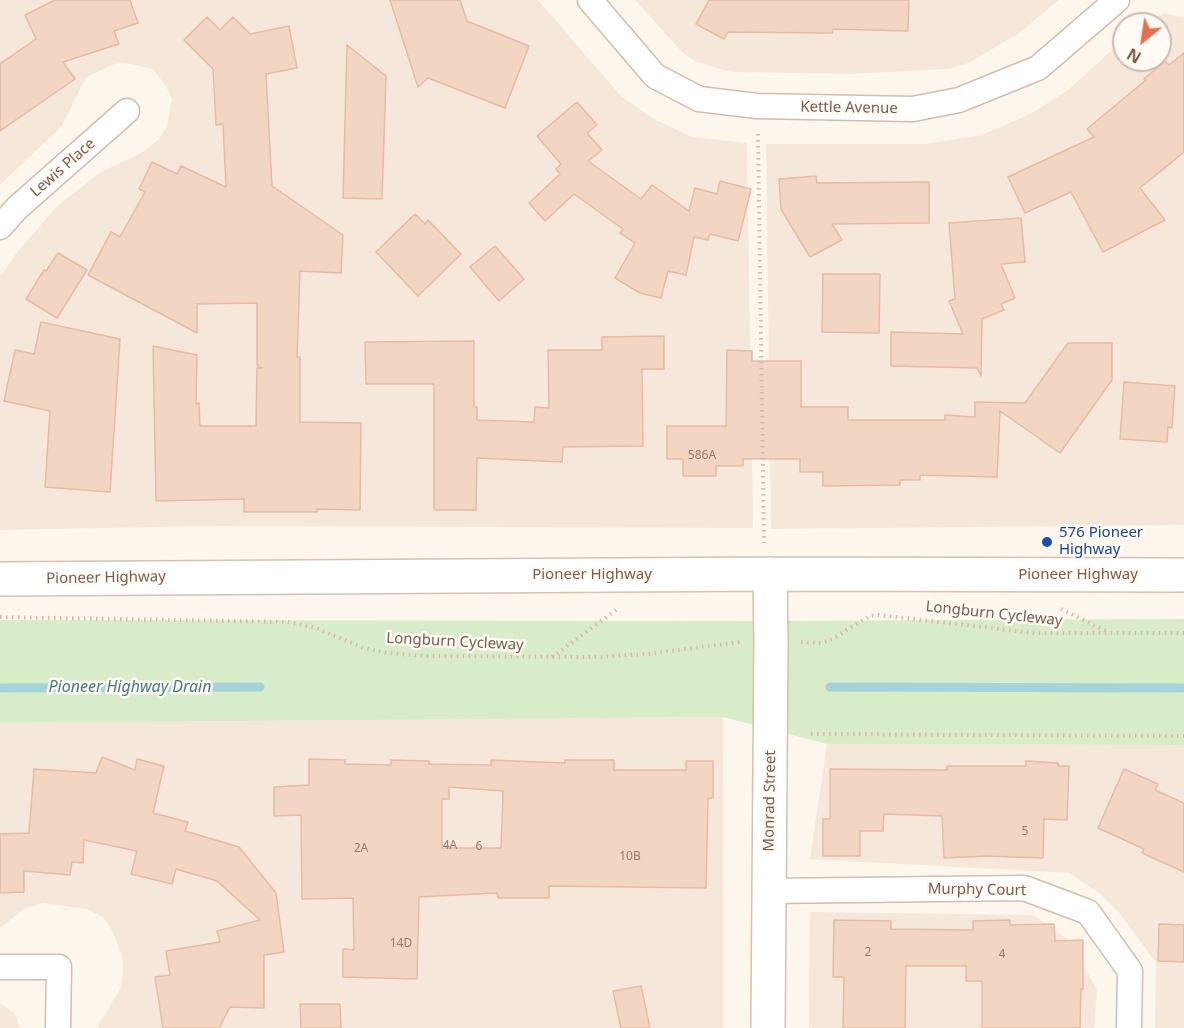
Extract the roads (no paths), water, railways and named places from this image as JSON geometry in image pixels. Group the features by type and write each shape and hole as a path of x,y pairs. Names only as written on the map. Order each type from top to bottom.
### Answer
{"main road":[{"name":"Pioneer Highway","path":"0,579 770,574 1184,575"},
{"name":"Monrad Street","path":"768,1028 770,574"}],"street":[{"name":"Kettle Avenue","path":"590,0 655,76 699,99 757,106 913,109 959,100 1038,68 1117,0"},
{"name":"Lewis Place","path":"0,227 18,208 127,111"},
{"name":"Murphy Court","path":"769,891 1024,888 1088,912 1130,971 1129,1028"},
{"path":"0,967 59,967 58,1028"}],"waterway":[{"name":"Pioneer Highway Drain","path":"0,688 260,687"},
{"path":"830,687 1184,688"}],"place":[{"name":"576 Pioneer Highway","path":"1047,542"}]}
